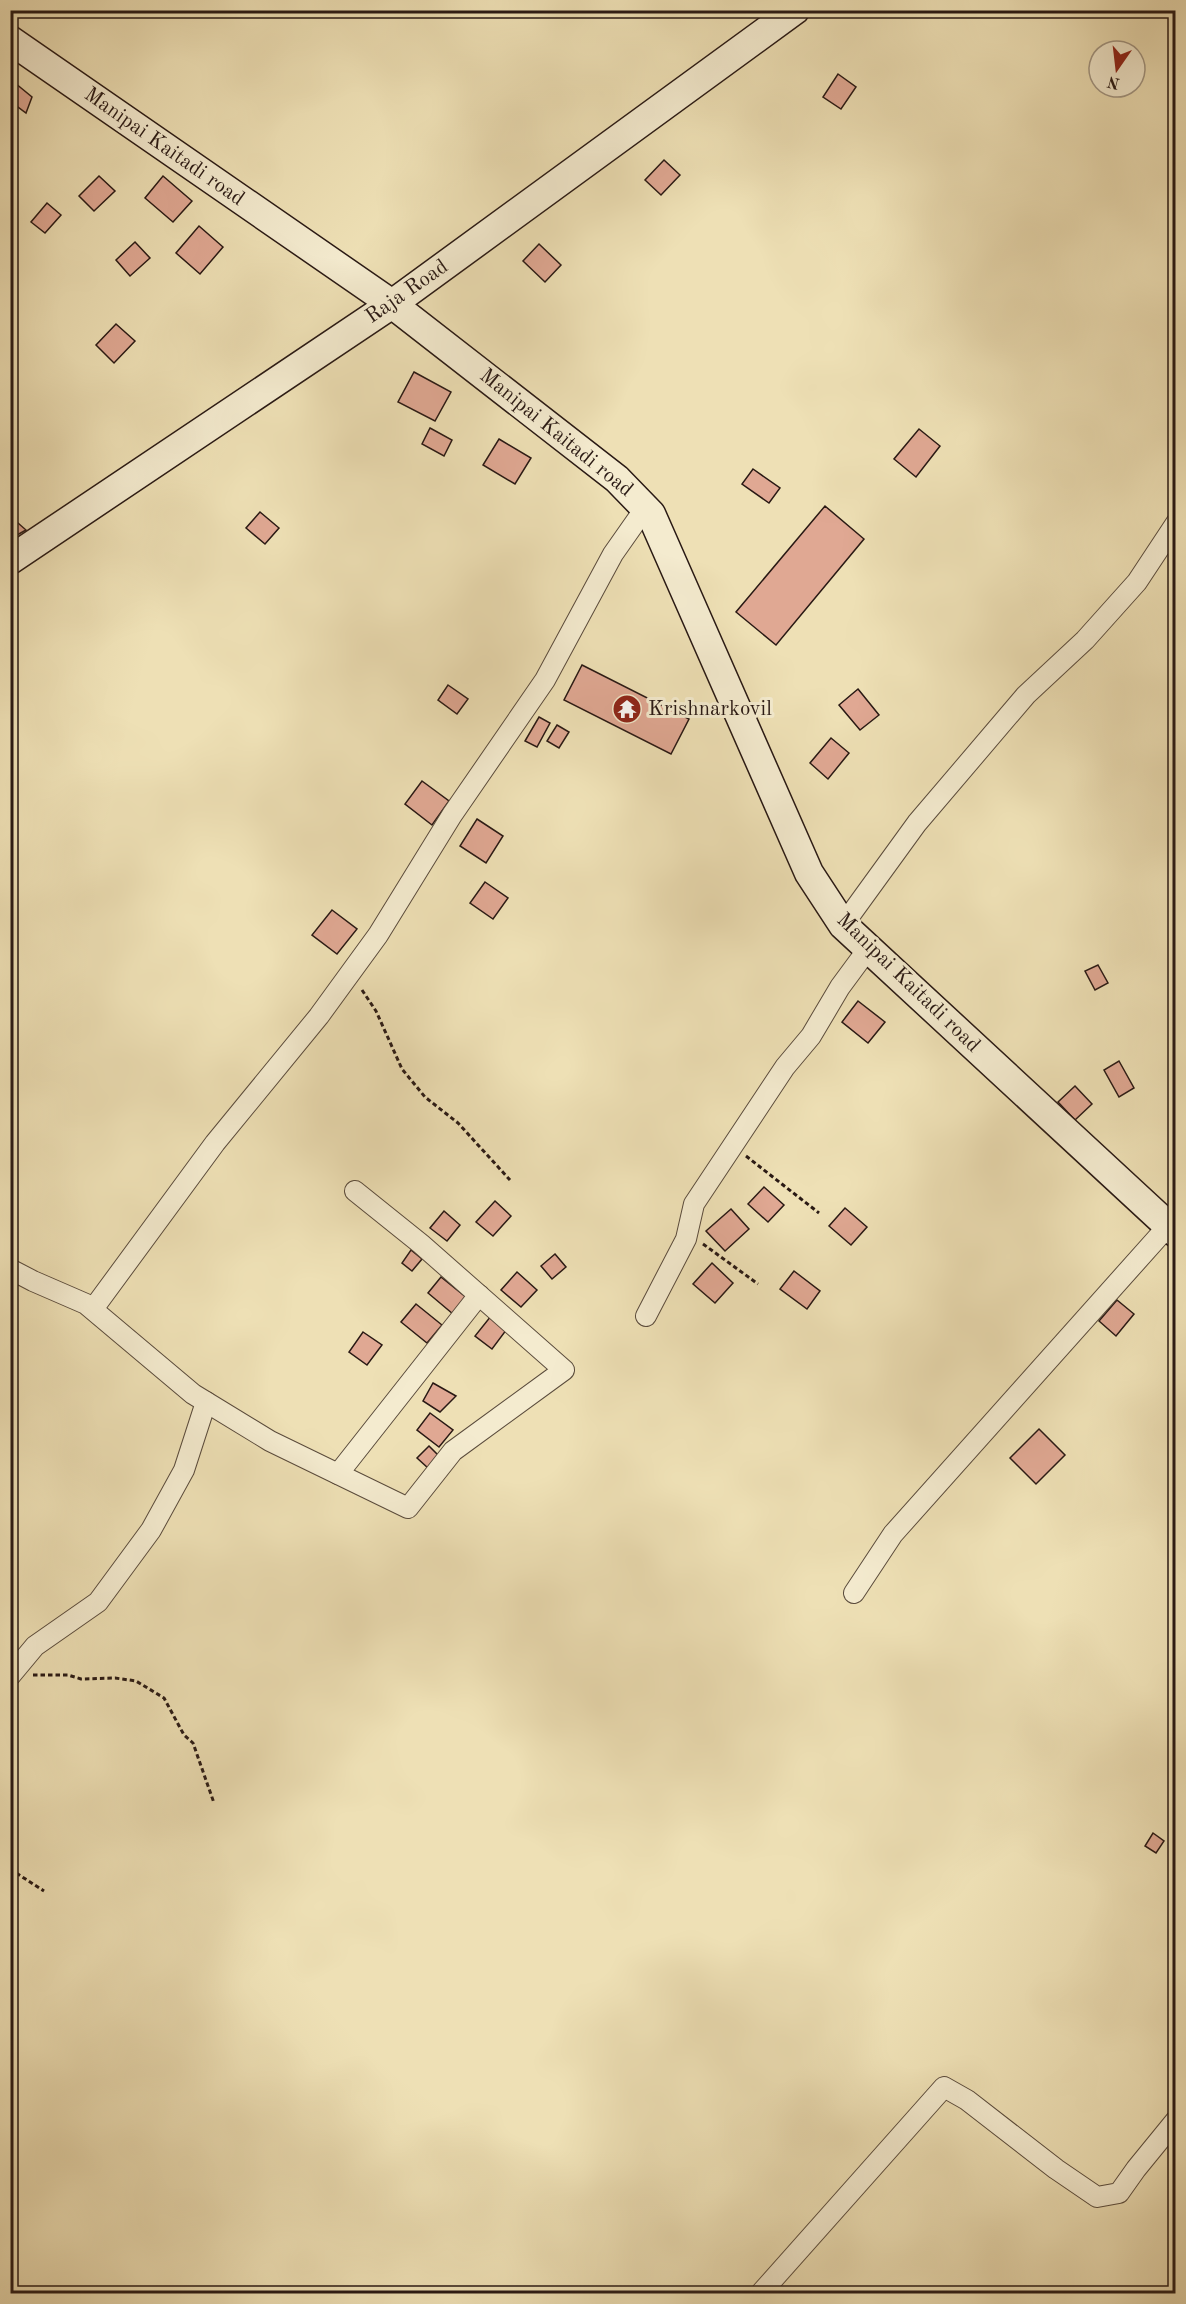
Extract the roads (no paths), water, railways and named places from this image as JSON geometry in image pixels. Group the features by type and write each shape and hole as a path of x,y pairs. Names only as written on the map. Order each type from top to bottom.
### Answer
{"main road":[{"name":"Raja Road","path":"10,560 392,304 795,10"},
{"name":"Manipai Kaitadi road","path":"10,40 392,304 617,479 646,507 808,873 843,925 1172,1230"}],"street":[{"path":"93,1309 215,1143 319,1016 378,935 452,815 545,681 613,554 646,507"},
{"path":"843,925 917,823 1026,695 1085,640 1137,582 1176,523"},
{"path":"646,1316 686,1239 694,1204 785,1067 812,1036 840,987 868,949"},
{"path":"10,1269 86,1304 193,1394 270,1441 408,1508 453,1451 564,1370 421,1244 356,1191"},
{"path":"854,1593 893,1534 1172,1230"},
{"path":"338,1474 479,1295"},
{"path":"12,1674 35,1646 98,1602 151,1530 184,1470 207,1402"},
{"path":"760,2294 944,2087 967,2100 1056,2169 1097,2197 1119,2193 1176,2120"}],"place":[{"name":"Krishnarkovil","path":"627,709"}]}
